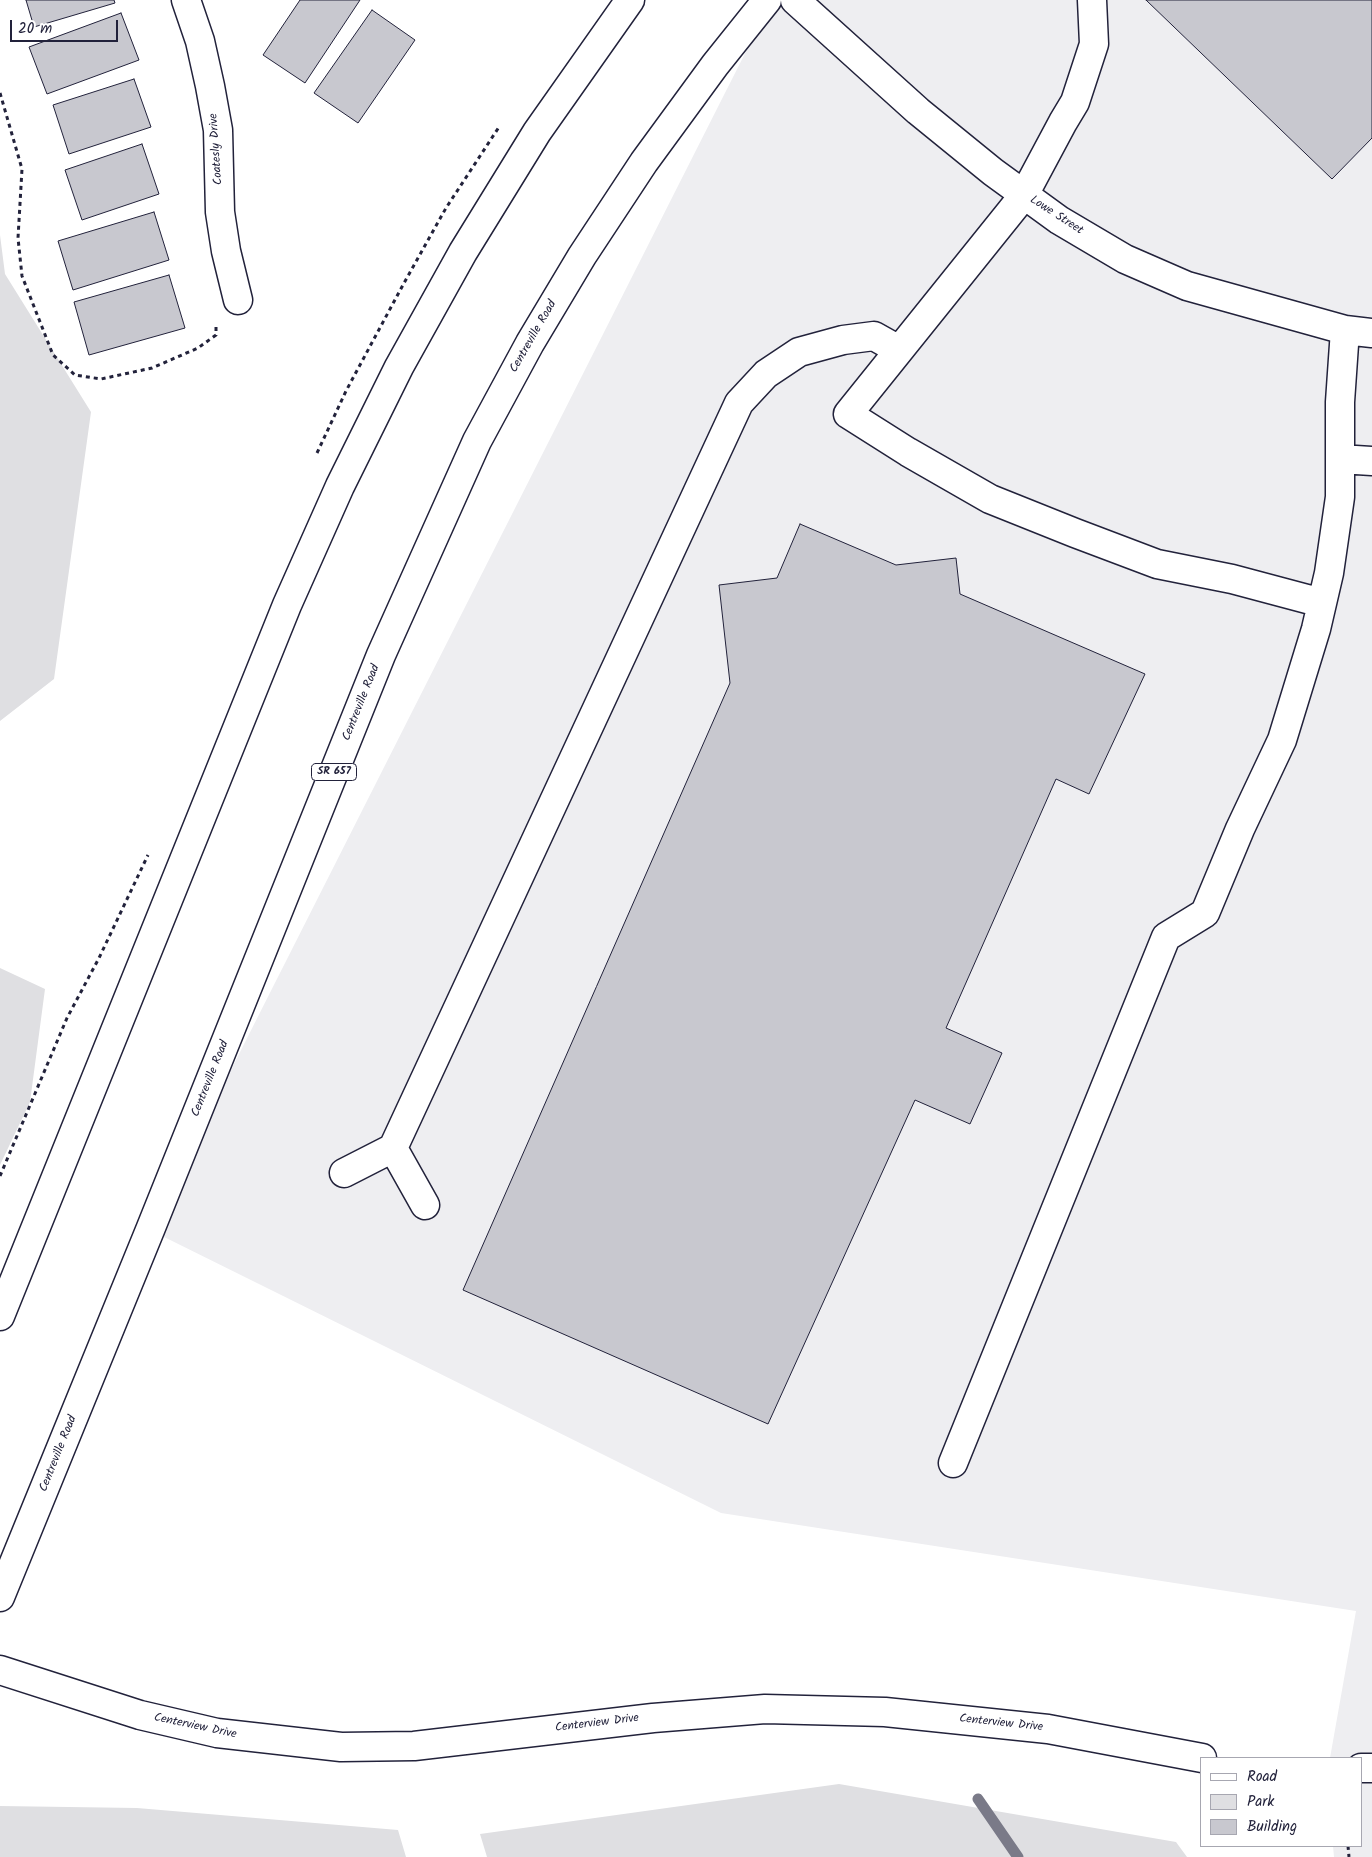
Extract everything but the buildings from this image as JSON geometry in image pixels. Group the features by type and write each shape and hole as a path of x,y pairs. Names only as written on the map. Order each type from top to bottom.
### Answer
{"main road":[{"name":"Coatesly Drive","path":"186,0 200,41 218,130 220,212 226,251 238,300"},
{"path":"0,1316 287,606 340,486 399,367 463,252 537,132 630,0"},
{"name":"Centreville Road","path":"0,1597 381,655 477,441 530,343 582,256 628,185 715,65 767,0"},
{"name":"Lowe Street","path":"795,0 918,111 993,172 1059,220 1125,259 1187,286 1345,330 1372,333"},
{"path":"1092,0 1094,44 1075,102 1024,195 848,414 908,452 990,499 1157,564 1232,579 1322,603"},
{"path":"953,1464 1166,937 1205,913 1240,829 1282,740 1316,629 1329,573 1340,497 1340,402 1345,330"},
{"path":"344,1173 393,1148 739,403 766,374 799,352 843,340 874,336 899,350"},
{"path":"1340,459 1372,461"},
{"path":"393,1148 425,1205"},
{"name":"Centerview Drive","path":"0,1670 140,1715 217,1733 341,1747 414,1746 653,1718 765,1709 885,1712 1039,1728 1200,1758"}],"path":[{"path":"0,93 22,168 18,238 22,276 53,355 75,375 101,380 152,368 198,348 216,335 217,317 238,300"}],"shaded area":[{"path":"772,0 1372,0 1372,1857 1334,1857 1333,1847 1362,1847 1362,1757 1330,1757 1356,1611 721,1513 150,1230"}],"green space":[{"path":"0,235 5,274 91,412 54,679 0,721"},
{"path":"0,968 45,989 30,1102 0,1165"},
{"path":"839,1784 1176,1842 1187,1857 487,1857 480,1834"},
{"path":"0,1806 137,1808 398,1830 406,1857 0,1857"}],"waterway":[{"path":"978,1799 1018,1857"}]}
